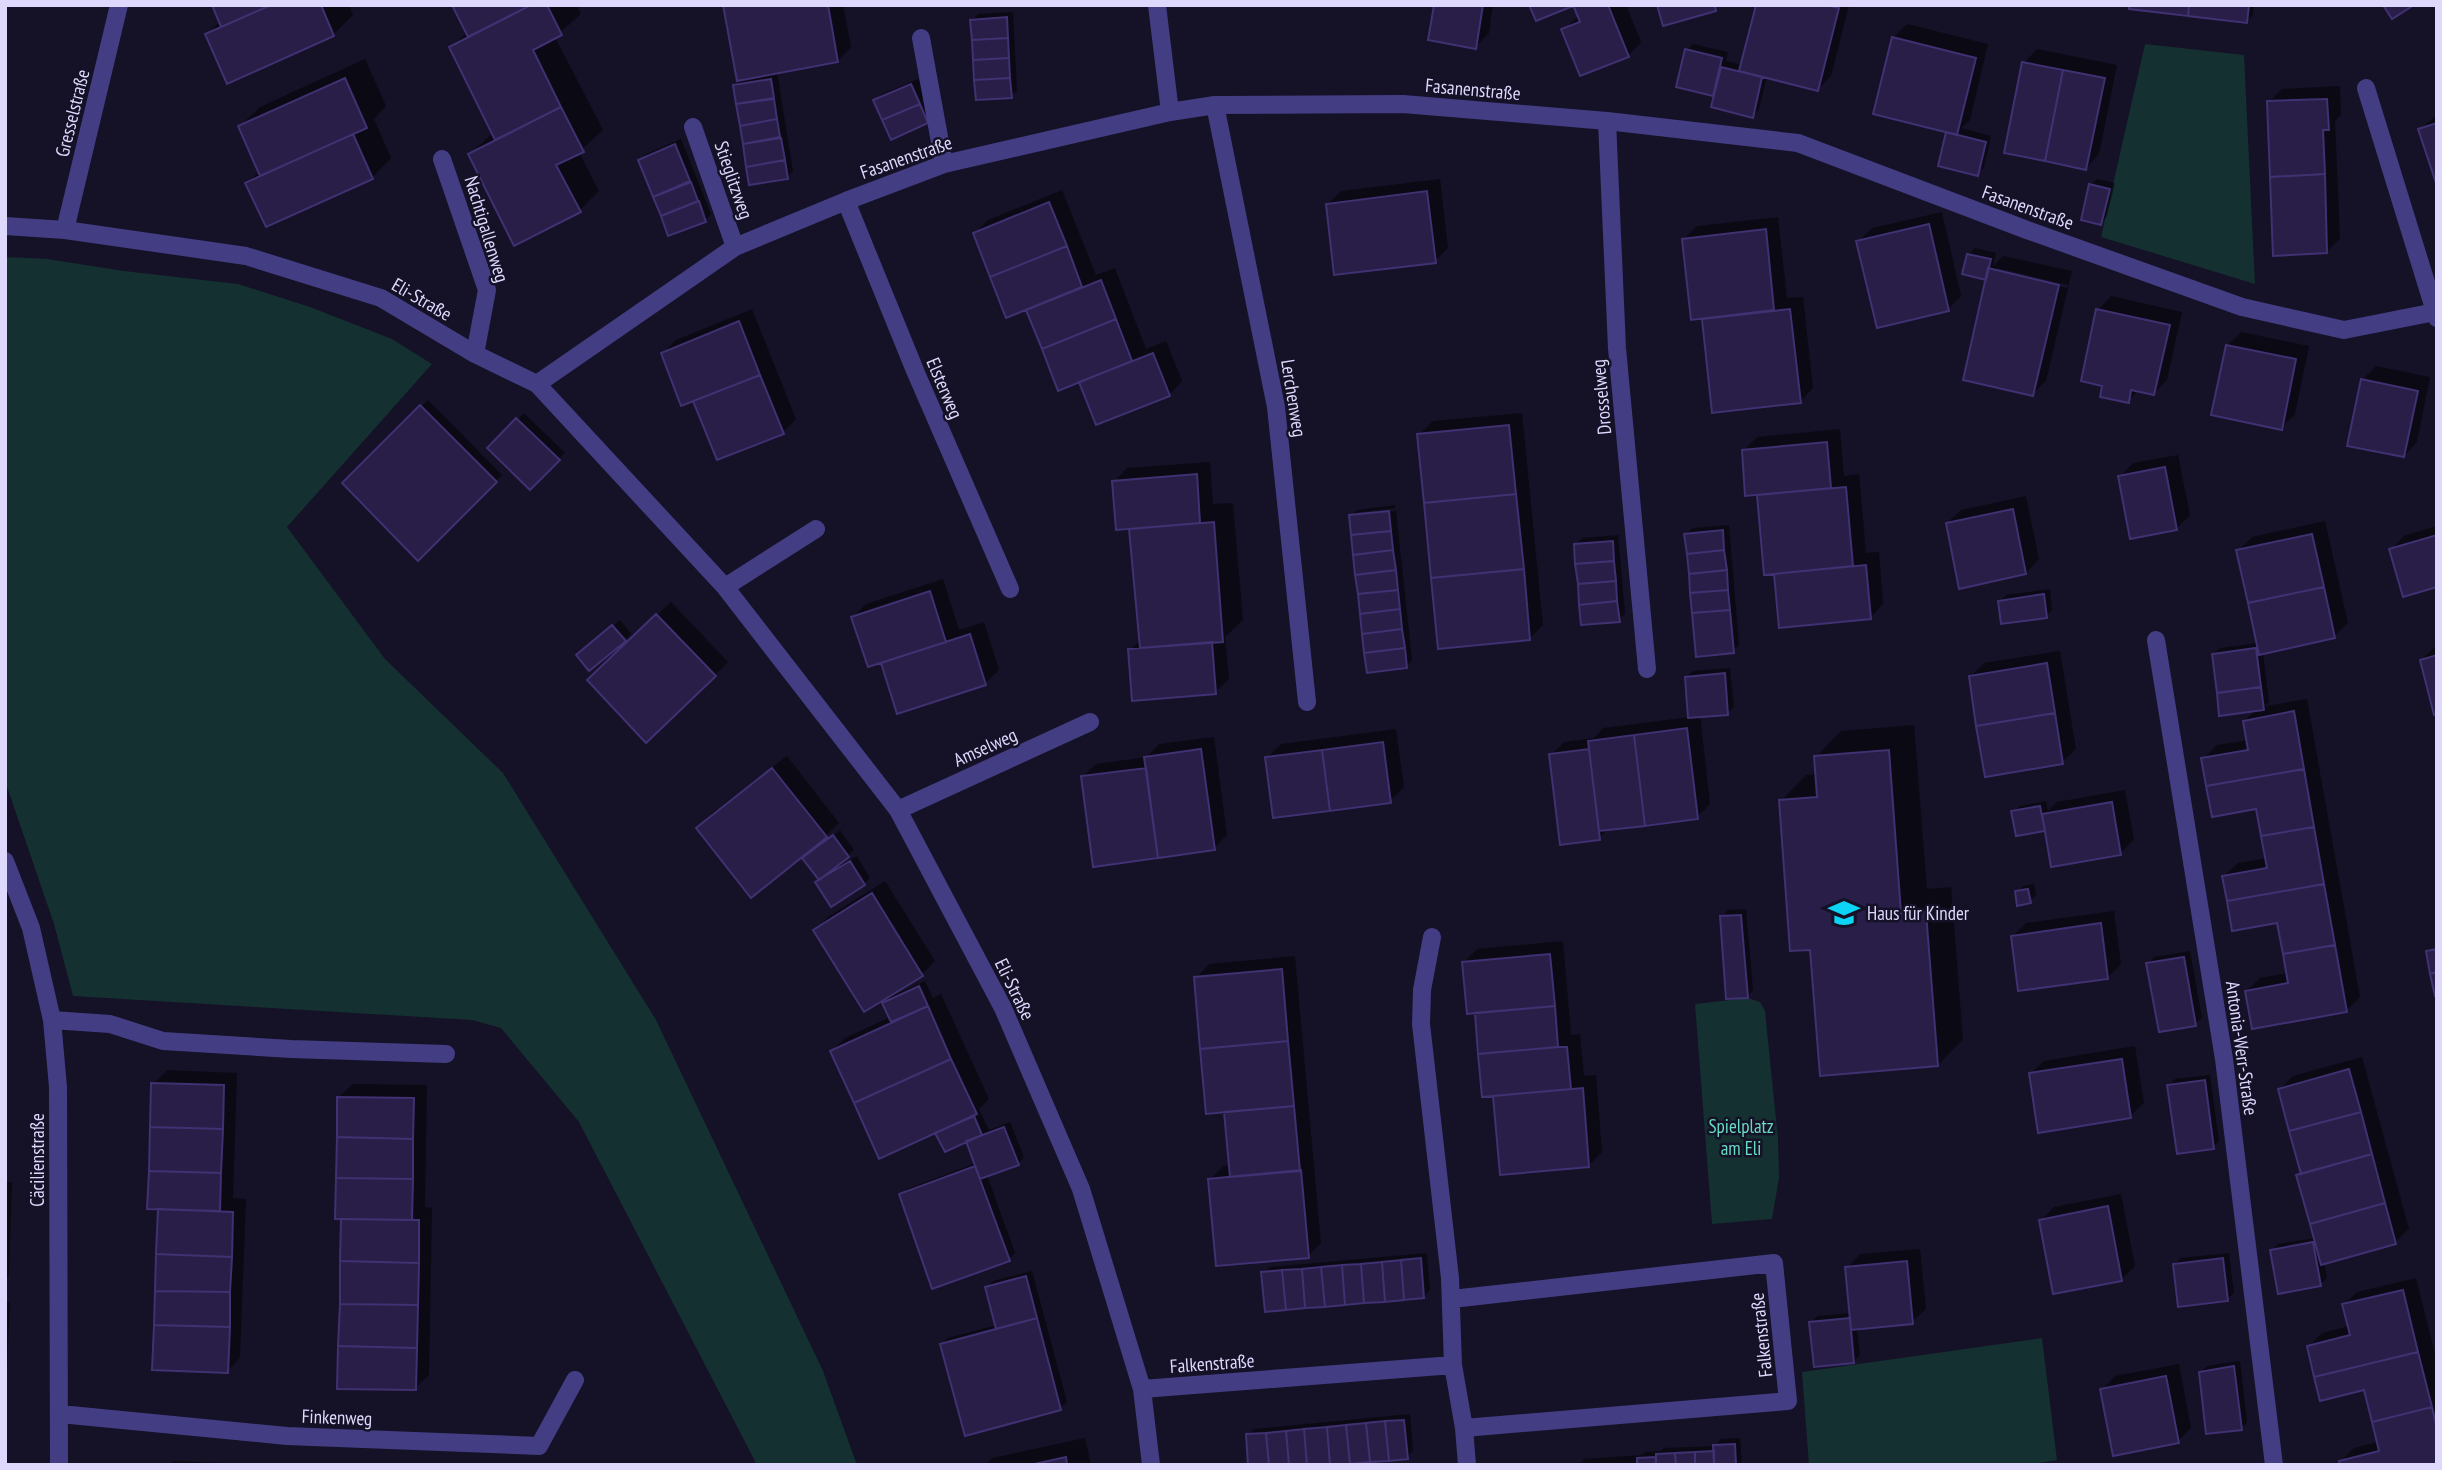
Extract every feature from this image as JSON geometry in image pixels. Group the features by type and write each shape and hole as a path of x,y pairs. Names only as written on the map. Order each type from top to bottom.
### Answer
{"street":[{"name":"Gresselstraße","path":"65,230 119,5"},
{"path":"1157,5 1170,112"},
{"path":"921,38 944,164"},
{"path":"2365,88 2436,315"},
{"name":"Fasanenstraße","path":"537,384 735,247 846,201 944,164 1170,112 1215,105 1403,104 1607,121 1798,142 2027,230 2242,307 2344,330 2436,315"},
{"name":"Lerchenweg","path":"1215,105 1276,407 1307,702"},
{"name":"Drosselweg","path":"1607,121 1618,348 1647,669"},
{"name":"Stieglitzweg","path":"693,127 735,247"},
{"name":"Nachtigallenweg","path":"442,159 487,290 475,354"},
{"name":"Elsterweg","path":"846,201 916,373 1010,589"},
{"name":"Eli-Straße","path":"5,226 65,230 246,256 381,299 475,354 537,384 725,587 898,810 1003,1008 1081,1189 1142,1389 1151,1465"},
{"path":"725,587 816,528"},
{"name":"Antonia-Werr-Straße","path":"2156,640 2224,1059 2274,1465"},
{"name":"Amselweg","path":"898,810 1090,723"},
{"name":"Cäcilienstraße","path":"5,861 31,928 52,1020 58,1087 59,1465"},
{"path":"1432,937 1422,990 1421,1024 1452,1299 1453,1365 1464,1428 1467,1465"},
{"path":"52,1020 110,1024 163,1041 290,1049 446,1054"},
{"name":"Falkenstraße","path":"1452,1299 1774,1263 1788,1401 1464,1428"},
{"name":"Falkenstraße","path":"1142,1389 1453,1365"},
{"name":"Finkenweg","path":"60,1414 287,1436 539,1446 575,1380"}],"green space":[{"path":"2145,44 2244,55 2255,284 2101,237"},
{"path":"5,257 47,259 238,284 310,307 392,339 432,364 287,527 385,659 503,773 656,1020 823,1371 857,1465 757,1465 579,1122 501,1028 472,1020 73,996 54,924 5,781"},
{"name":"Spielplatz am Eli","path":"1748,998 1760,1002 1765,1011 1778,1139 1779,1178 1772,1219 1712,1224 1695,1004"},
{"path":"2042,1338 2057,1460 2025,1465 1809,1465 1802,1372"}],"building":[{"path":"212,5 271,5 221,27"},
{"path":"271,5 321,5 334,36 227,84 205,34"},
{"path":"452,5 531,5 468,37"},
{"path":"531,5 547,5 562,35 533,50 561,107 495,140 449,47"},
{"path":"723,5 828,5 838,62 737,81"},
{"path":"1434,5 1483,5 1476,49 1428,40"},
{"path":"1529,5 1573,5 1573,6 1536,21"},
{"path":"1573,5 1608,5 1629,57 1580,76 1561,29 1580,22"},
{"path":"1657,5 1715,5 1716,11 1663,26"},
{"path":"1756,5 1826,5 1839,8 1818,91 1739,71"},
{"path":"2129,5 2189,5 2188,16 2129,9"},
{"path":"2189,5 2249,5 2247,23 2188,16"},
{"path":"2383,5 2414,5 2392,19"},
{"path":"1007,17 1008,38 972,40 970,20"},
{"path":"1892,37 1976,58 1957,135 1873,114"},
{"path":"1008,38 1009,58 973,60 972,40"},
{"path":"1685,49 1722,58 1713,96 1676,87"},
{"path":"1009,58 1010,78 974,80 973,60"},
{"path":"2022,62 2063,70 2045,161 2004,153"},
{"path":"1721,67 1762,77 1753,118 1711,107"},
{"path":"2063,70 2105,78 2086,170 2045,161"},
{"path":"345,78 367,128 260,176 238,126"},
{"path":"1010,78 1012,98 976,100 974,80"},
{"path":"771,79 774,98 736,104 733,85"},
{"path":"911,84 920,104 882,120 873,100"},
{"path":"774,99 777,119 740,126 736,104"},
{"path":"2327,99 2329,130 2323,130 2325,174 2270,177 2267,101"},
{"path":"920,104 928,123 891,140 882,120"},
{"path":"561,107 584,152 556,165 581,212 514,246 468,154"},
{"path":"777,119 780,137 743,144 740,126"},
{"path":"2437,123 2437,186 2418,129"},
{"path":"1946,132 1986,142 1978,176 1938,166"},
{"path":"353,134 373,179 266,227 245,183"},
{"path":"781,138 785,160 746,167 743,144"},
{"path":"675,144 690,181 653,197 638,160"},
{"path":"785,160 788,179 749,185 746,167"},
{"path":"2325,174 2327,253 2273,256 2270,177"},
{"path":"691,182 698,201 661,216 653,197"},
{"path":"2089,184 2110,189 2101,225 2081,220"},
{"path":"1427,191 1436,263 1334,275 1326,204"},
{"path":"699,201 706,222 668,236 661,216"},
{"path":"1049,202 1067,246 990,277 973,233"},
{"path":"1929,224 1949,311 1877,328 1856,241"},
{"path":"1766,229 1774,310 1691,320 1682,239"},
{"path":"1067,246 1082,287 1006,318 990,277"},
{"path":"1967,254 1991,259 1986,280 1962,274"},
{"path":"1988,268 2059,285 2033,396 1963,380"},
{"path":"1101,280 1116,319 1042,349 1026,310"},
{"path":"1790,309 1801,403 1712,413 1702,319"},
{"path":"2096,309 2170,325 2154,395 2131,390 2129,403 2100,397 2102,386 2081,381"},
{"path":"1116,319 1132,361 1058,391 1042,349"},
{"path":"739,321 760,375 681,406 661,353"},
{"path":"2226,345 2296,359 2282,430 2211,415"},
{"path":"1153,353 1170,396 1096,425 1079,382"},
{"path":"760,375 784,434 717,460 693,401"},
{"path":"2361,379 2418,391 2404,457 2347,446"},
{"path":"420,405 497,482 418,561 342,483"},
{"path":"516,418 560,460 530,490 487,448"},
{"path":"1509,425 1516,494 1424,503 1417,434"},
{"path":"1827,442 1831,488 1745,496 1742,450"},
{"path":"2165,467 2177,530 2130,539 2118,476"},
{"path":"1197,474 1200,523 1116,530 1112,481"},
{"path":"1846,487 1853,566 1764,575 1757,495"},
{"path":"1516,494 1524,569 1431,578 1424,503"},
{"path":"2013,509 2026,574 1959,589 1946,523"},
{"path":"1389,511 1391,531 1351,535 1349,515"},
{"path":"1214,522 1223,642 1140,648 1129,529"},
{"path":"1723,530 1724,550 1687,554 1684,534"},
{"path":"1391,531 1393,550 1353,555 1351,535"},
{"path":"2312,534 2324,587 2248,603 2236,550"},
{"path":"2437,535 2437,587 2403,597 2389,549"},
{"path":"1613,541 1614,561 1575,564 1574,544"},
{"path":"1393,550 1396,570 1355,575 1353,555"},
{"path":"1724,550 1727,570 1689,574 1687,554"},
{"path":"1614,561 1616,581 1578,584 1575,564"},
{"path":"1866,565 1871,619 1779,628 1774,574"},
{"path":"1524,569 1530,640 1438,649 1431,578"},
{"path":"1396,570 1398,590 1358,594 1355,575"},
{"path":"1727,570 1728,590 1690,593 1689,574"},
{"path":"1616,581 1617,601 1579,605 1578,584"},
{"path":"2324,587 2335,638 2259,655 2248,603"},
{"path":"1398,590 1400,609 1360,614 1358,594"},
{"path":"1728,590 1730,610 1692,613 1690,593"},
{"path":"930,591 946,642 868,667 851,617"},
{"path":"2044,594 2047,618 2001,624 1998,601"},
{"path":"1617,601 1620,622 1581,625 1579,605"},
{"path":"1400,609 1402,629 1362,634 1360,614"},
{"path":"1730,610 1734,653 1696,657 1692,613"},
{"path":"656,614 716,676 646,743 587,680"},
{"path":"612,625 626,641 589,671 576,655"},
{"path":"1402,629 1405,648 1364,653 1362,634"},
{"path":"970,634 986,685 897,714 881,663"},
{"path":"1212,642 1216,694 1132,701 1128,649"},
{"path":"1405,648 1407,668 1367,673 1364,653"},
{"path":"2256,648 2261,687 2217,693 2212,654"},
{"path":"2437,655 2437,714 2434,715 2420,660"},
{"path":"2047,663 2055,713 1976,726 1969,676"},
{"path":"1725,673 1728,715 1688,718 1685,677"},
{"path":"2261,687 2264,710 2219,716 2217,693"},
{"path":"2294,711 2304,769 2206,786 2201,758 2248,750 2243,721"},
{"path":"2055,713 2063,764 1985,777 1976,726"},
{"path":"1687,728 1698,819 1645,826 1634,735"},
{"path":"1634,735 1645,826 1599,831 1588,741"},
{"path":"1383,742 1391,803 1330,811 1322,750"},
{"path":"1201,749 1215,850 1158,858 1144,757"},
{"path":"1589,749 1600,840 1560,845 1549,754"},
{"path":"1322,750 1330,811 1273,818 1265,757"},
{"name":"Haus für Kinder","path":"1889,750 1901,913 1926,912 1938,1066 1820,1076 1810,950 1790,951 1779,800 1817,797 1814,756"},
{"path":"772,768 827,837 751,898 696,828"},
{"path":"1146,768 1158,858 1093,867 1081,776"},
{"path":"2304,769 2314,827 2261,836 2256,809 2212,817 2206,786"},
{"path":"2112,802 2121,855 2051,867 2042,814"},
{"path":"2040,806 2045,831 2016,836 2011,811"},
{"path":"2314,827 2324,884 2227,901 2222,876 2267,868 2261,836"},
{"path":"833,835 849,857 819,880 802,858"},
{"path":"850,861 865,885 831,907 815,882"},
{"path":"2324,884 2335,945 2283,954 2277,923 2232,931 2227,901"},
{"path":"2028,889 2031,903 2017,906 2015,891"},
{"path":"872,893 923,976 864,1012 813,930"},
{"path":"1741,915 1748,998 1726,999 1720,916"},
{"path":"2101,923 2108,979 2018,991 2011,936"},
{"path":"2335,945 2347,1012 2252,1029 2245,991 2288,983 2283,954"},
{"path":"2437,949 2437,972 2430,974 2426,951"},
{"path":"1550,954 1555,1006 1467,1014 1462,962"},
{"path":"2184,957 2196,1026 2159,1032 2146,963"},
{"path":"1282,969 1288,1041 1200,1049 1194,977"},
{"path":"2437,972 2437,996 2435,996 2430,974"},
{"path":"919,986 928,1006 891,1022 882,1003"},
{"path":"928,1006 951,1059 854,1103 830,1051"},
{"path":"1555,1006 1558,1047 1478,1054 1475,1013"},
{"path":"1288,1041 1294,1106 1206,1114 1200,1049"},
{"path":"1567,1047 1571,1089 1482,1097 1478,1054"},
{"path":"951,1059 977,1114 879,1159 854,1103"},
{"path":"2122,1059 2131,1118 2038,1133 2029,1073"},
{"path":"2349,1069 2361,1112 2289,1131 2278,1089"},
{"path":"2205,1080 2214,1149 2177,1154 2167,1085"},
{"path":"151,1083 224,1085 223,1129 150,1127"},
{"path":"1583,1088 1589,1167 1500,1175 1493,1096"},
{"path":"337,1097 414,1098 413,1139 337,1137"},
{"path":"1294,1106 1300,1171 1230,1177 1224,1112"},
{"path":"2361,1112 2372,1154 2301,1174 2289,1131"},
{"path":"974,1116 982,1135 945,1152 935,1133"},
{"path":"150,1127 223,1129 221,1173 149,1171"},
{"path":"1004,1127 1019,1165 980,1179 966,1141"},
{"path":"337,1137 413,1139 413,1179 336,1178"},
{"path":"2372,1154 2385,1203 2310,1224 2296,1175"},
{"path":"975,1166 1010,1261 932,1289 899,1194"},
{"path":"1301,1170 1309,1258 1216,1266 1208,1179"},
{"path":"149,1171 221,1173 220,1211 147,1209"},
{"path":"336,1178 413,1179 412,1220 335,1219"},
{"path":"2385,1203 2396,1244 2321,1265 2310,1224"},
{"path":"2108,1206 2122,1281 2053,1294 2039,1220"},
{"path":"158,1209 233,1212 232,1257 156,1254"},
{"path":"341,1219 419,1220 419,1263 340,1261"},
{"path":"2313,1242 2321,1286 2278,1294 2270,1250"},
{"path":"156,1254 232,1257 230,1292 155,1291"},
{"path":"1421,1258 1424,1298 1404,1300 1401,1260"},
{"path":"2223,1258 2228,1301 2178,1307 2173,1264"},
{"path":"1401,1260 1404,1300 1385,1302 1382,1262"},
{"path":"340,1261 419,1263 418,1305 340,1304"},
{"path":"1907,1261 1913,1324 1851,1330 1845,1267"},
{"path":"1382,1262 1385,1302 1364,1303 1361,1264"},
{"path":"1361,1264 1364,1303 1345,1305 1342,1265"},
{"path":"1342,1265 1345,1305 1325,1307 1321,1267"},
{"path":"1321,1267 1325,1307 1305,1308 1302,1269"},
{"path":"1302,1269 1305,1308 1286,1310 1282,1270"},
{"path":"1282,1270 1286,1310 1265,1312 1261,1272"},
{"path":"1026,1276 1037,1318 996,1329 985,1287"},
{"path":"2403,1290 2418,1352 2314,1377 2307,1346 2350,1335 2342,1304"},
{"path":"155,1291 230,1292 230,1327 154,1325"},
{"path":"340,1304 418,1305 417,1348 338,1346"},
{"path":"1037,1318 1061,1410 965,1436 940,1344"},
{"path":"1850,1318 1854,1363 1814,1367 1809,1322"},
{"path":"154,1325 230,1327 228,1373 152,1370"},
{"path":"338,1346 417,1348 416,1390 337,1389"},
{"path":"2418,1352 2432,1407 2372,1422 2364,1390 2320,1401 2314,1377"},
{"path":"2234,1366 2242,1430 2206,1434 2199,1372"},
{"path":"2166,1376 2179,1443 2113,1456 2100,1389"},
{"path":"2432,1407 2437,1428 2437,1465 2340,1465 2339,1461 2379,1451 2372,1422"},
{"path":"1404,1420 1408,1459 1389,1461 1385,1421"},
{"path":"1385,1421 1389,1461 1370,1462 1366,1423"},
{"path":"1366,1423 1370,1462 1350,1464 1346,1425"},
{"path":"1346,1425 1350,1464 1330,1465 1327,1427"},
{"path":"1327,1427 1330,1465 1307,1465 1304,1429"},
{"path":"1304,1429 1307,1465 1289,1465 1286,1431"},
{"path":"1286,1431 1289,1465 1269,1465 1266,1433"},
{"path":"1266,1433 1269,1465 1248,1465 1246,1434"},
{"path":"1735,1444 1736,1465 1714,1465 1713,1445"},
{"path":"1714,1451 1714,1465 1695,1465 1695,1452"},
{"path":"1695,1452 1695,1465 1676,1465 1675,1453"},
{"path":"1675,1453 1676,1465 1656,1465 1656,1454"},
{"path":"1066,1457 1067,1465 1030,1465"},
{"path":"1656,1457 1656,1465 1637,1465 1637,1458"}],"place":[{"name":"Haus für Kinder","path":"1844,913"}]}
